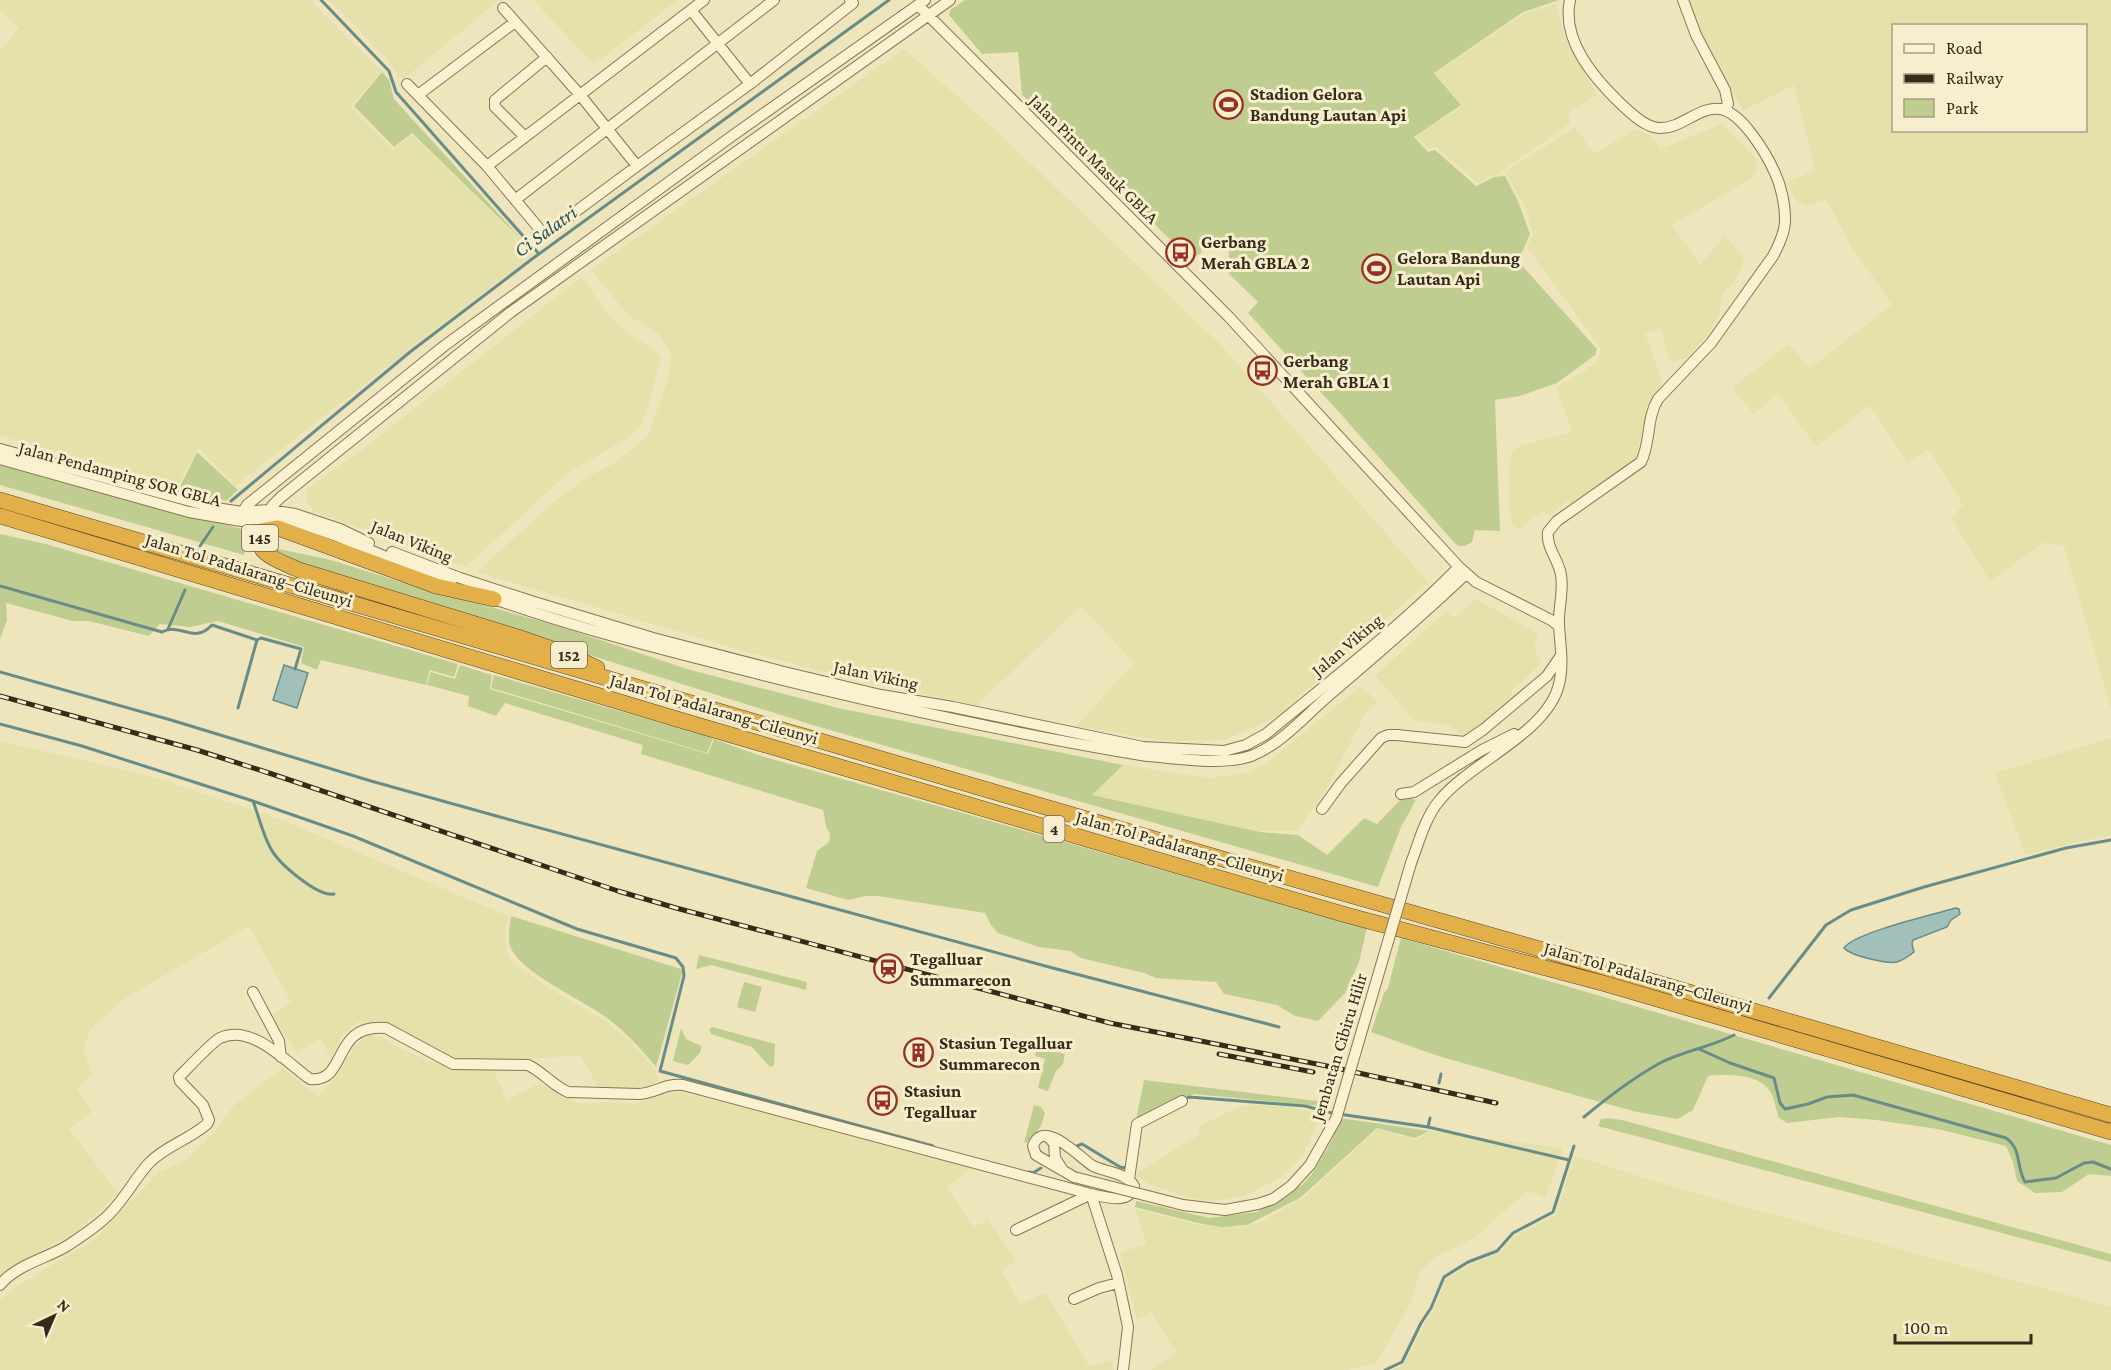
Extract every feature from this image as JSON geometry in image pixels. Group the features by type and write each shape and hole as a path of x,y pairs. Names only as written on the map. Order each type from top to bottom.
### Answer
{"highway":[{"name":"Jalan Tol Padalarang–Cileunyi","path":"0,500 648,691 2111,1115"},
{"name":"Jalan Tol Padalarang–Cileunyi","path":"0,516 1346,915 1606,984 2111,1132"},
{"name":"145","path":"486,627 299,570 265,553 260,546 261,538 267,530 278,528 436,586 495,599"},
{"name":"152","path":"486,627 570,656 648,691"},
{"path":"643,708 648,691"}],"street":[{"path":"487,166 704,0"},
{"path":"516,200 774,0"},
{"path":"269,514 290,490 511,312 950,0"},
{"path":"1570,0 1568,12 1580,56 1599,84 1640,120 1652,127 1669,128 1713,109 1725,110 1728,104 1725,90 1696,35 1683,0"},
{"path":"407,84 487,166 542,232 547,233 750,84 854,1"},
{"path":"241,516 247,506 444,346 921,2"},
{"name":"Jalan Pintu Masuk GBLA","path":"921,2 928,16 1229,317 1462,570 1484,587 1559,626"},
{"path":"503,8 580,94 637,166"},
{"path":"691,10 750,84"},
{"path":"418,95 515,22"},
{"path":"525,137 495,107 495,100 547,57"},
{"name":"Jembatan Cibiru Hilir","path":"1041,1158 1070,1175 1183,1205 1225,1210 1273,1199 1291,1186 1310,1165 1336,1119 1411,863 1426,823 1439,800 1453,786 1523,733 1543,713 1559,686 1562,576 1549,546 1548,532 1557,521 1641,462 1645,455 1651,409 1711,343 1780,243 1785,220 1776,175 1761,146 1742,124 1725,110"},
{"name":"Jalan Pendamping SOR GBLA","path":"0,449 241,516"},
{"name":"Jalan Pendamping SOR GBLA","path":"0,459 189,512 241,516"},
{"path":"290,490 288,502 295,514"},
{"name":"Jalan Viking","path":"269,514 324,531 454,585 495,599 687,656 870,701 1147,756 1187,759 1236,760 1251,756 1284,735 1420,616 1462,570"},
{"name":"Jalan Viking","path":"241,516 295,514 340,529 450,574 531,601 653,638 881,695 1143,747 1224,751 1246,745 1266,734 1462,570"},
{"path":"1322,809 1341,783 1381,738 1397,735 1465,742 1547,676 1561,656"},
{"path":"1401,794 1414,792 1496,743 1514,734 1523,733"},
{"path":"253,992 279,1041 281,1057"},
{"path":"0,1285 15,1272 67,1246 104,1219 119,1204 150,1162 207,1124 209,1120 206,1109 179,1079 217,1040 230,1036 243,1036 270,1046 310,1079 322,1078 335,1066 352,1036 364,1029 386,1028 453,1064 528,1065 537,1069 558,1088 568,1092 647,1094 673,1084 683,1085 1091,1194 1112,1198 1126,1197 1133,1192 1134,1186 1129,1179 1097,1167 1060,1147 1047,1136 1039,1137 1033,1146 1035,1153 1041,1158 1048,1157 1060,1147"},
{"path":"1129,1179 1137,1124 1182,1101"},
{"path":"1060,1147 1055,1158 1070,1175"},
{"path":"1016,1230 1091,1194"},
{"path":"1091,1194 1118,1283 1128,1327 1123,1370"},
{"path":"1074,1299 1118,1283"}],"shaded area":[{"path":"0,0 310,0 381,71 351,107 393,150 412,135 535,254 236,485 198,448 179,484 0,436 0,51 19,28 0,11"},
{"path":"329,0 499,0 405,78 399,77 388,60"},
{"path":"533,0 678,0 594,64"},
{"path":"1688,0 2111,0 2111,709 2064,546 2045,542 1990,581 1951,518 1963,505 1929,449 1907,463 1870,405 1816,447 1778,393 1754,414 1732,388 1789,344 1810,368 1892,305 1850,244 1826,199 1807,206 1798,202 1786,183 1815,170 1794,85 1743,111 1700,32"},
{"path":"1556,4 1565,38 1597,95 1568,113 1571,123 1499,174 1478,183 1436,147 1429,149 1416,136 1463,106 1435,73 1524,14"},
{"path":"904,49 1003,137 1221,345 1428,582 1276,717 1224,740 1163,741 1076,726 1134,663 1081,606 977,705 863,682 751,653 477,572 556,500 589,476 613,464 648,436 669,377 671,353 658,333 629,316 591,270"},
{"path":"1722,124 1755,158 1757,168 1752,178 1672,225 1700,265 1725,236 1741,254 1744,263 1733,284 1723,292 1719,315 1706,337 1687,358 1671,363 1660,329 1645,333 1662,381 1659,390 1648,403 1636,459 1572,506 1568,500 1553,513 1543,512 1523,528 1516,528 1512,523 1510,512 1509,463 1512,453 1517,447 1572,432 1556,387 1594,365 1601,349 1527,247 1533,235 1527,211 1505,172 1575,127 1594,154 1636,129 1650,135 1660,149"},
{"path":"582,277 608,315 630,335 653,349 661,358 641,426 628,438 568,473 466,567 313,511 306,500 306,492 313,484 359,452"},
{"path":"1476,599 1538,633 1534,648 1541,664 1511,691 1513,695 1472,733 1464,736 1451,726 1414,720 1375,676 1446,611 1454,618"},
{"path":"1361,686 1378,702 1366,712 1326,790 1297,831 1256,831 1091,795 1123,765 1209,778 1247,773 1268,762"},
{"path":"2111,738 2111,835 2025,854 1995,773"},
{"path":"0,741 155,777 285,821 508,916 505,931 506,950 514,964 557,993 604,1020 628,1039 656,1071 659,1080 644,1090 599,1088 580,1055 516,1060 454,1058 430,1049 382,1021 358,1022 341,1036 331,1059 321,1038 297,1053 272,1016 291,1002 249,926 124,999 91,1029 83,1049 92,1075 77,1089 92,1112 69,1129 118,1193 77,1231 0,1277"},
{"path":"368,1035 381,1037 401,1049 432,1062 451,1066 493,1069 507,1100 540,1083 578,1103 636,1104 667,1089 976,1165 947,1187 973,1227 988,1220 1016,1260 1002,1272 1020,1304 1046,1293 1089,1366 1112,1360 1114,1370 0,1370 0,1301 6,1293 95,1239 158,1173 186,1160 213,1134 235,1104 283,1068 319,1096 340,1072 355,1046"},
{"path":"1244,1105 1283,1106 1320,1113 1309,1144 1299,1160 1282,1177 1244,1196 1214,1201 1189,1198 1152,1185 1134,1175 1200,1134 1197,1127"},
{"path":"1378,1129 1415,1140 1431,1131 1563,1148 1545,1198 1527,1191 1473,1239 1435,1257 1419,1273 1412,1300 1376,1364 1347,1370 1151,1370 1176,1352 1151,1312 1137,1320 1120,1253 1147,1244 1135,1209 1199,1225 1245,1227 1262,1221 1302,1199"},
{"path":"1575,1156 1680,1189 2111,1307 2111,1370 1392,1370 1404,1364 1434,1310 1446,1279 1469,1265 1499,1254 1515,1236 1555,1215"}],"green space":[{"name":"Gelora Bandung Lautan Api","path":"965,0 1559,0 1523,12 1434,73 1461,105 1414,137 1428,152 1435,150 1476,186 1494,177 1505,176 1518,201 1530,234 1518,261 1597,349 1595,355 1557,383 1520,396 1495,400 1500,531 1475,530 1472,542 1465,546 1458,546 1248,313 1258,302 1229,274 1229,247 1202,246 1201,253 1193,258 1188,257 1022,95 1018,52 982,54 949,15 950,10"},
{"path":"382,72 389,80 394,99 526,244 412,133 394,147 354,106"},
{"path":"197,452 238,490 226,501 180,487"},
{"path":"0,462 249,531 244,555 0,485"},
{"path":"0,534 46,544 458,664 454,677 430,670 426,685 321,660 317,670 301,663 304,647 218,621 190,627 160,624 149,636 89,621 73,621 6,603 7,620 0,639"},
{"path":"274,548 331,560 565,628 687,669 838,708 1123,765 1092,795 1260,832 1298,835 1327,855 1364,818 1377,824 1404,796 1416,800 1401,827 1378,887 816,726 290,561 274,552"},
{"path":"460,665 492,675 490,689 708,754 714,739 758,755 1367,928 1359,962 1345,993 1318,1021 1295,1016 1277,1005 1224,994 1216,982 1156,978 1081,958 1070,951 1039,947 998,933 985,913 878,896 848,900 806,888 817,851 829,842 830,834 823,810 641,754 643,745 505,703 496,716 468,706 469,696 427,685 431,672 455,679"},
{"path":"494,675 713,738 707,753 491,688"},
{"path":"511,916 681,969 682,973 656,1067 614,1023 540,977 517,957 509,941"},
{"path":"1401,938 2111,1145 2111,1176 2089,1174 2062,1192 2035,1193 2017,1181 2013,1162 2006,1146 1938,1129 1876,1120 1839,1117 1787,1123 1779,1118 1773,1098 1767,1088 1761,1082 1744,1076 1708,1076 1693,1110 1678,1119 1637,1112 1435,1055 1371,1032 1384,993 1388,988"},
{"path":"699,955 807,982 806,990 711,965 696,969"},
{"path":"744,982 762,987 755,1012 737,1007"},
{"path":"712,1027 775,1044 774,1065 771,1067 768,1065 752,1047 711,1034 709,1029"},
{"path":"681,1028 686,1039 701,1046 699,1054 688,1065 673,1061"},
{"path":"1037,1047 1065,1054 1063,1064 1056,1071 1048,1091 1038,1088 1045,1059 1035,1056"},
{"path":"1144,1080 1325,1102 1320,1106 1194,1094 1136,1120"},
{"path":"1034,1105 1041,1107 1045,1113 1041,1126 1028,1142 1024,1143"},
{"path":"1340,1118 1429,1131 1415,1138 1377,1128 1300,1198 1247,1225 1222,1227 1202,1224 1135,1207 1136,1201 1209,1218 1257,1212 1302,1185 1312,1174 1332,1140"},
{"path":"1601,1119 1622,1120 2111,1254 2111,1262 1598,1126"}],"water":[{"path":"284,665 308,673 297,708 273,700"},
{"path":"1959,909 1960,914 1951,920 1947,927 1913,940 1914,952 1897,962 1869,959 1844,948 1862,936 1878,930"}],"waterway":[{"path":"321,0 389,71 396,92 539,254"},
{"name":"Ci Salatri","path":"231,501 410,352 532,259 889,0"},
{"name":"Ci Salatri","path":"200,546 213,527"},
{"path":"0,586 162,632 176,630 199,633 212,625 257,640 238,708"},
{"name":"Ci Salatri","path":"168,629 185,590"},
{"path":"257,640 261,638 301,649 295,669"},
{"path":"0,672 500,817 1049,967 1279,1027"},
{"path":"0,724 82,746 253,801 353,836 577,929 676,958 683,967 684,976 660,1071 933,1146"},
{"path":"253,801 266,838 275,855 290,871 309,885 327,894 334,894"},
{"path":"1769,998 1826,925 1851,910 1924,887 2066,848 2111,840"},
{"path":"1584,1117 1621,1088 1660,1063 1734,1035"},
{"path":"1699,1049 1730,1063 1774,1078 1780,1103 1785,1109 1827,1097 1853,1095 2006,1138 2017,1153 2025,1182 2056,1178 2084,1163 2093,1162 2111,1169"},
{"path":"1439,1083 1441,1074"},
{"path":"1185,1099 1189,1097 1305,1106 1332,1113 1428,1127 1569,1160"},
{"path":"1428,1127 1430,1118"},
{"path":"1077,1146 1082,1144 1120,1167 1125,1168 1128,1164"},
{"path":"1385,1370 1402,1362 1431,1308 1444,1277 1468,1262 1497,1251 1513,1233 1553,1212 1574,1146"},
{"path":"1029,1172 1033,1173 1041,1168"}],"railway":[{"path":"0,696 197,750 618,891 676,908 1110,1023 1322,1065 1496,1103"},
{"path":"1219,1054 1313,1072"}],"place":[{"name":"Stadion Gelora Bandung Lautan Api","path":"1229,104"},
{"name":"Gerbang Merah GBLA 2","path":"1180,252"},
{"name":"Gelora Bandung Lautan Api","path":"1376,268"},
{"name":"Gerbang Merah GBLA 1","path":"1262,371"},
{"name":"Tegalluar Summarecon","path":"889,969"},
{"name":"Stasiun Tegalluar Summarecon","path":"918,1053"},
{"name":"Stasiun Tegalluar","path":"883,1101"}]}
